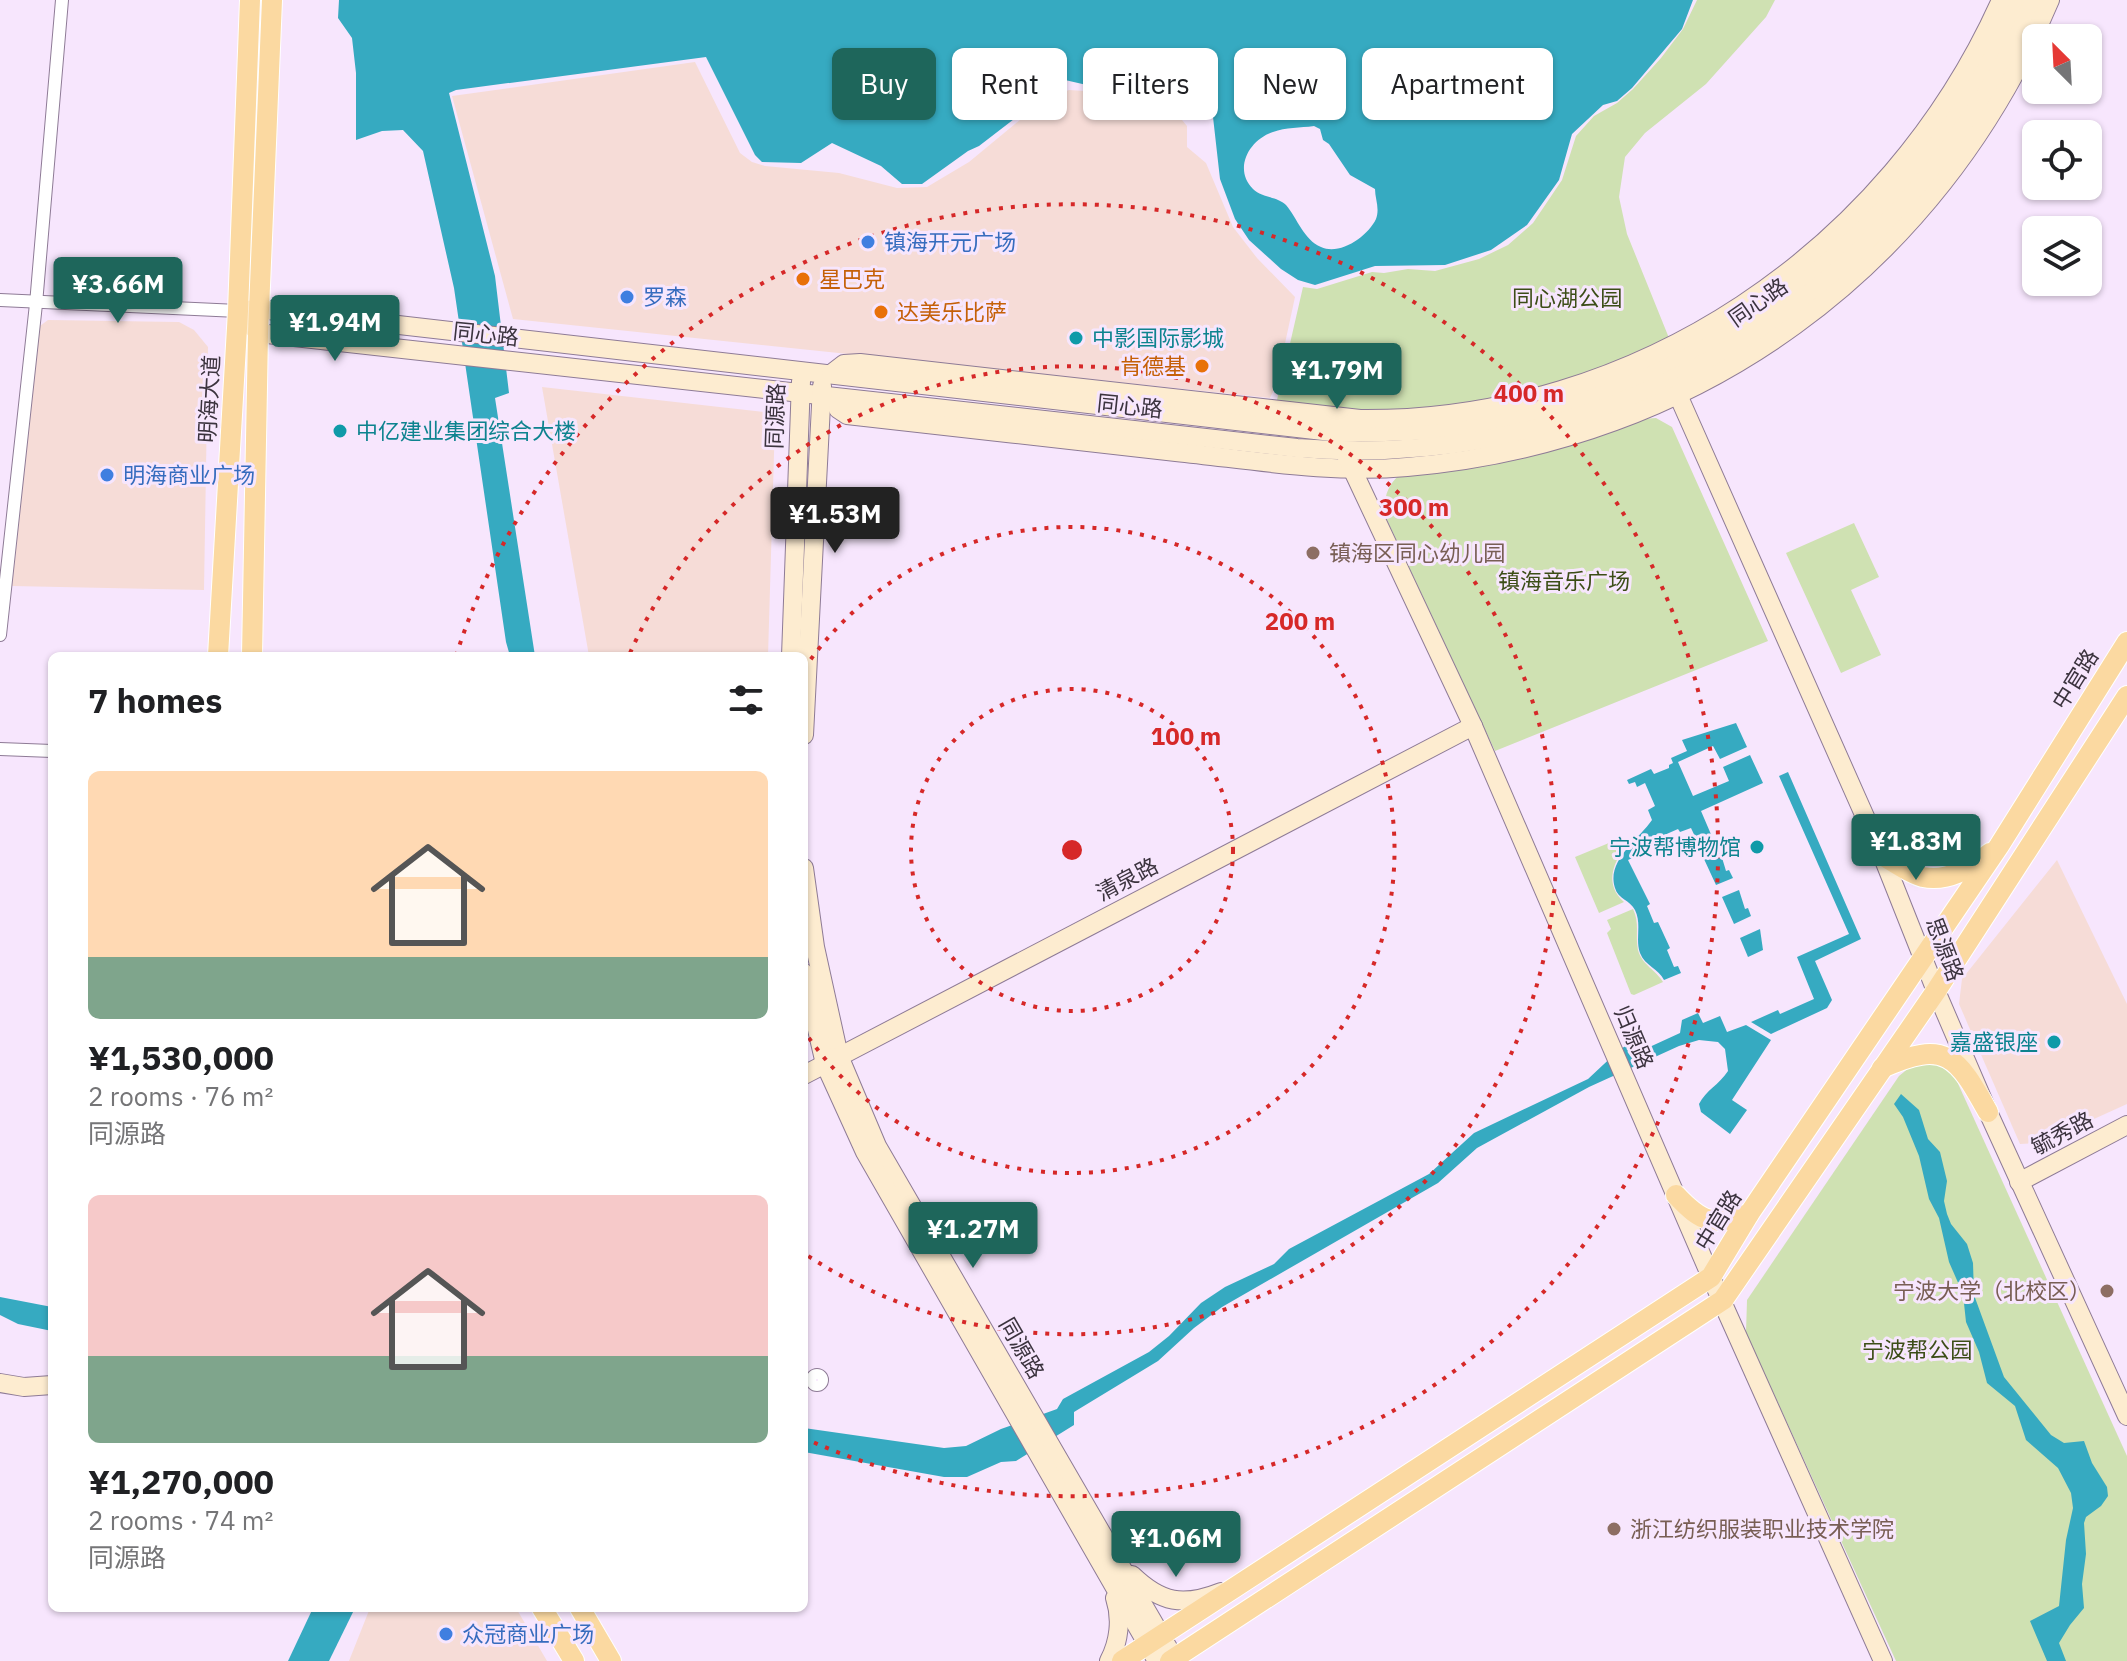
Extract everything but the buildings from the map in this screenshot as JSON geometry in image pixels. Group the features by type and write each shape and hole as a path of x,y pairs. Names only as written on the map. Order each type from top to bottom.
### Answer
{"main road":[{"name":"明海大道","path":"250,0 248,310 258,333 252,652"},
{"name":"明海大道","path":"218,652 272,0"},
{"name":"中官路","path":"1162,1652 1234,1587 1711,1277 1749,1214 1999,846 2127,642"},
{"name":"中官路","path":"1122,1661 1162,1652 1723,1300 1936,991 2127,696"},
{"path":"1882,855 1922,877 1951,876 1977,863 1999,846"},
{"path":"1882,1068 1919,1053 1946,1056 1970,1079 1988,1112"},
{"path":"1676,1195 1693,1214 1708,1220 1727,1221 1749,1214"},
{"path":"544,1612 574,1661"},
{"path":"582,1612 611,1661"}],"street":[{"path":"0,635 36,304 62,0"},
{"path":"827,373 844,364 860,363 1360,419 1442,415 1556,392 1673,345 1733,312 1783,278 1836,232 1881,186 1923,134 1960,80 2001,0"},
{"name":"同心路","path":"1672,380 1705,347 1791,291 1870,220 1913,172 1977,83 2019,0"},
{"name":"同心路","path":"248,310 827,373 1346,451 1418,432 1513,417 1598,393 1672,380 1713,360 1796,306 1835,275 1915,193 1984,99 2025,24 2034,0"},
{"path":"827,396 847,415 1323,468 1346,451 1406,467 1466,460 1548,443 1627,417 1672,380 1730,369 1832,298 1892,242 1953,170 1978,135 2029,48 2050,0"},
{"path":"0,300 36,304 248,310"},
{"name":"同心路","path":"258,333 827,396"},
{"name":"同源路","path":"791,652 801,370"},
{"name":"同源路","path":"808,676 827,373"},
{"name":"思源路","path":"1672,380 1882,855 1988,1112 2127,1416"},
{"name":"归源路","path":"1346,451 1473,726 1711,1277 1883,1661"},
{"name":"清泉路","path":"808,1073 1473,726"},
{"path":"0,749 48,751"},
{"name":"同源路","path":"808,897 832,1060"},
{"name":"同源路","path":"808,985 832,1060 877,1146 1162,1652"},
{"name":"毓秀路","path":"2019,1182 2127,1125"},
{"path":"0,1383 24,1387 48,1385"},
{"path":"1113,1568 1171,1600 1189,1602 1234,1587"},
{"path":"1109,1661 1119,1629 1113,1568"}],"shaded area":[{"name":"镇海开元广场","path":"695,62 740,153 752,162 839,173 897,188 927,187 969,162 1020,120 1067,120 1069,90 1083,91 1083,120 1182,120 1187,126 1187,147 1206,163 1233,227 1257,258 1295,297 1276,385 1270,398 513,319 452,96"},
{"path":"48,320 179,322 194,330 208,347 204,590 12,586 40,326"},
{"path":"542,387 765,412 775,420 768,652 588,652"},
{"path":"2057,860 2127,1004 2127,1104 2041,1143 2020,1144 1959,1004 1962,979"},
{"name":"众冠商业广场","path":"368,1612 518,1612 547,1661 349,1661"}],"green space":[{"name":"同心湖公园","path":"1697,0 1775,0 1766,17 1706,84 1645,133 1625,157 1619,197 1627,234 1669,338 1603,368 1495,401 1364,413 1277,400 1303,287 1317,289 1372,272 1408,269 1435,271 1479,259 1508,245 1533,223 1562,180 1576,136 1594,116 1617,103 1633,89 1661,58 1683,29"},
{"name":"镇海音乐广场","path":"1656,418 1672,427 1768,641 1495,751 1386,518 1388,489 1399,475 1545,450 1642,419"},
{"path":"1854,523 1879,577 1851,590 1881,655 1841,673 1786,553"},
{"path":"1621,838 1625,847 1612,875 1614,889 1624,902 1599,913 1575,857"},
{"path":"1633,909 1640,955 1663,982 1634,995 1607,933 1611,929 1607,920"},
{"name":"宁波帮公园","path":"1935,1060 1955,1077 2127,1456 2127,1661 1896,1661 1746,1333 1747,1300 1899,1076 1915,1063"}],"water":[{"path":"339,0 1693,0 1682,29 1632,88 1617,101 1603,105 1572,134 1559,180 1527,225 1491,250 1445,265 1375,266 1315,285 1298,280 1281,269 1249,240 1235,219 1220,179 1213,120 1218,120 1218,48 1083,48 1083,84 1067,80 1067,48 952,48 952,120 1013,120 922,184 902,184 881,166 832,143 801,163 762,162 755,155 706,57 449,93 495,276 509,393 495,398 534,652 509,652 506,642 454,288 423,151 403,130 382,131 356,140 356,73 352,38 338,18","holes":["1314,126 1320,129 1323,140 1350,175 1375,189 1378,211 1376,219 1360,238 1336,249 1315,244 1286,205 1253,189 1244,173 1246,156 1251,148 1264,136 1278,130"]},
{"path":"1736,723 1747,747 1720,759 1713,746 1678,762 1693,796 1729,781 1723,767 1750,755 1763,783 1701,811 1713,839 1699,845 1691,828 1680,832 1678,829 1637,847 1639,855 1628,860 1650,904 1647,906 1654,923 1658,922 1670,948 1667,950 1674,967 1678,966 1681,973 1664,980 1642,957 1635,910 1619,895 1613,878 1625,851 1652,820 1648,810 1655,806 1645,783 1637,787 1635,782 1629,784 1627,780 1651,769 1654,774 1669,768 1673,763 1671,758 1687,751 1682,740"},
{"path":"1788,772 1861,939 1815,961 1832,1000 1827,1008 1771,1034 1751,1022 1778,1010 1780,1014 1814,999 1797,957 1849,934 1779,776"},
{"path":"1720,851 1726,871 1729,870 1733,878 1716,885 1704,859"},
{"path":"1739,890 1745,909 1748,908 1751,916 1734,924 1722,897"},
{"path":"1760,929 1763,950 1748,957 1740,938"},
{"path":"1698,1013 1703,1023 1720,1016 1727,1032 1746,1025 1771,1040 1732,1100 1747,1110 1730,1134 1701,1112 1699,1104 1728,1071 1725,1049 1718,1042 1699,1040 1679,1046 1589,1087 1477,1148 1438,1183 1222,1307 1158,1361 1074,1412 1074,1425 1016,1461 1001,1462 967,1477 944,1477 808,1453 808,1429 944,1448 966,1446 1001,1429 1057,1409 1063,1399 1149,1352 1201,1303 1225,1287 1274,1264 1289,1249 1429,1174 1474,1133 1588,1079 1619,1050 1637,1039 1643,1050 1680,1033 1682,1020"},
{"path":"1901,1094 1919,1110 1928,1139 1940,1152 1947,1181 1944,1201 1947,1214 1967,1244 1973,1263 1974,1295 2004,1377 2051,1435 2064,1443 2084,1441 2092,1463 2107,1487 2108,1496 2101,1506 2086,1517 2084,1523 2084,1608 2059,1643 2066,1661 2047,1661 2030,1621 2059,1606 2066,1540 2073,1508 2071,1493 2058,1468 2026,1440 2015,1406 1987,1383 1979,1352 1966,1322 1963,1294 1949,1262 1939,1218 1929,1199 1919,1156 1903,1117 1894,1104"},
{"path":"0,1297 48,1306 48,1330 18,1324 0,1315"},
{"path":"311,1612 353,1612 329,1661 288,1661"}],"place":[{"name":"镇海开元广场","path":"868,242"},
{"name":"星巴克","path":"803,279"},
{"name":"罗森","path":"627,297"},
{"name":"达美乐比萨","path":"881,312"},
{"name":"中影国际影城","path":"1076,338"},
{"name":"肯德基","path":"1202,366"},
{"name":"中亿建业集团综合大楼","path":"340,431"},
{"name":"明海商业广场","path":"107,475"},
{"name":"镇海区同心幼儿园","path":"1313,553"},
{"name":"宁波帮博物馆","path":"1757,847"},
{"name":"嘉盛银座","path":"2054,1042"},
{"name":"宁波大学（北校区）","path":"2107,1291"},
{"name":"浙江纺织服装职业技术学院","path":"1614,1529"},
{"name":"众冠商业广场","path":"446,1634"}]}
